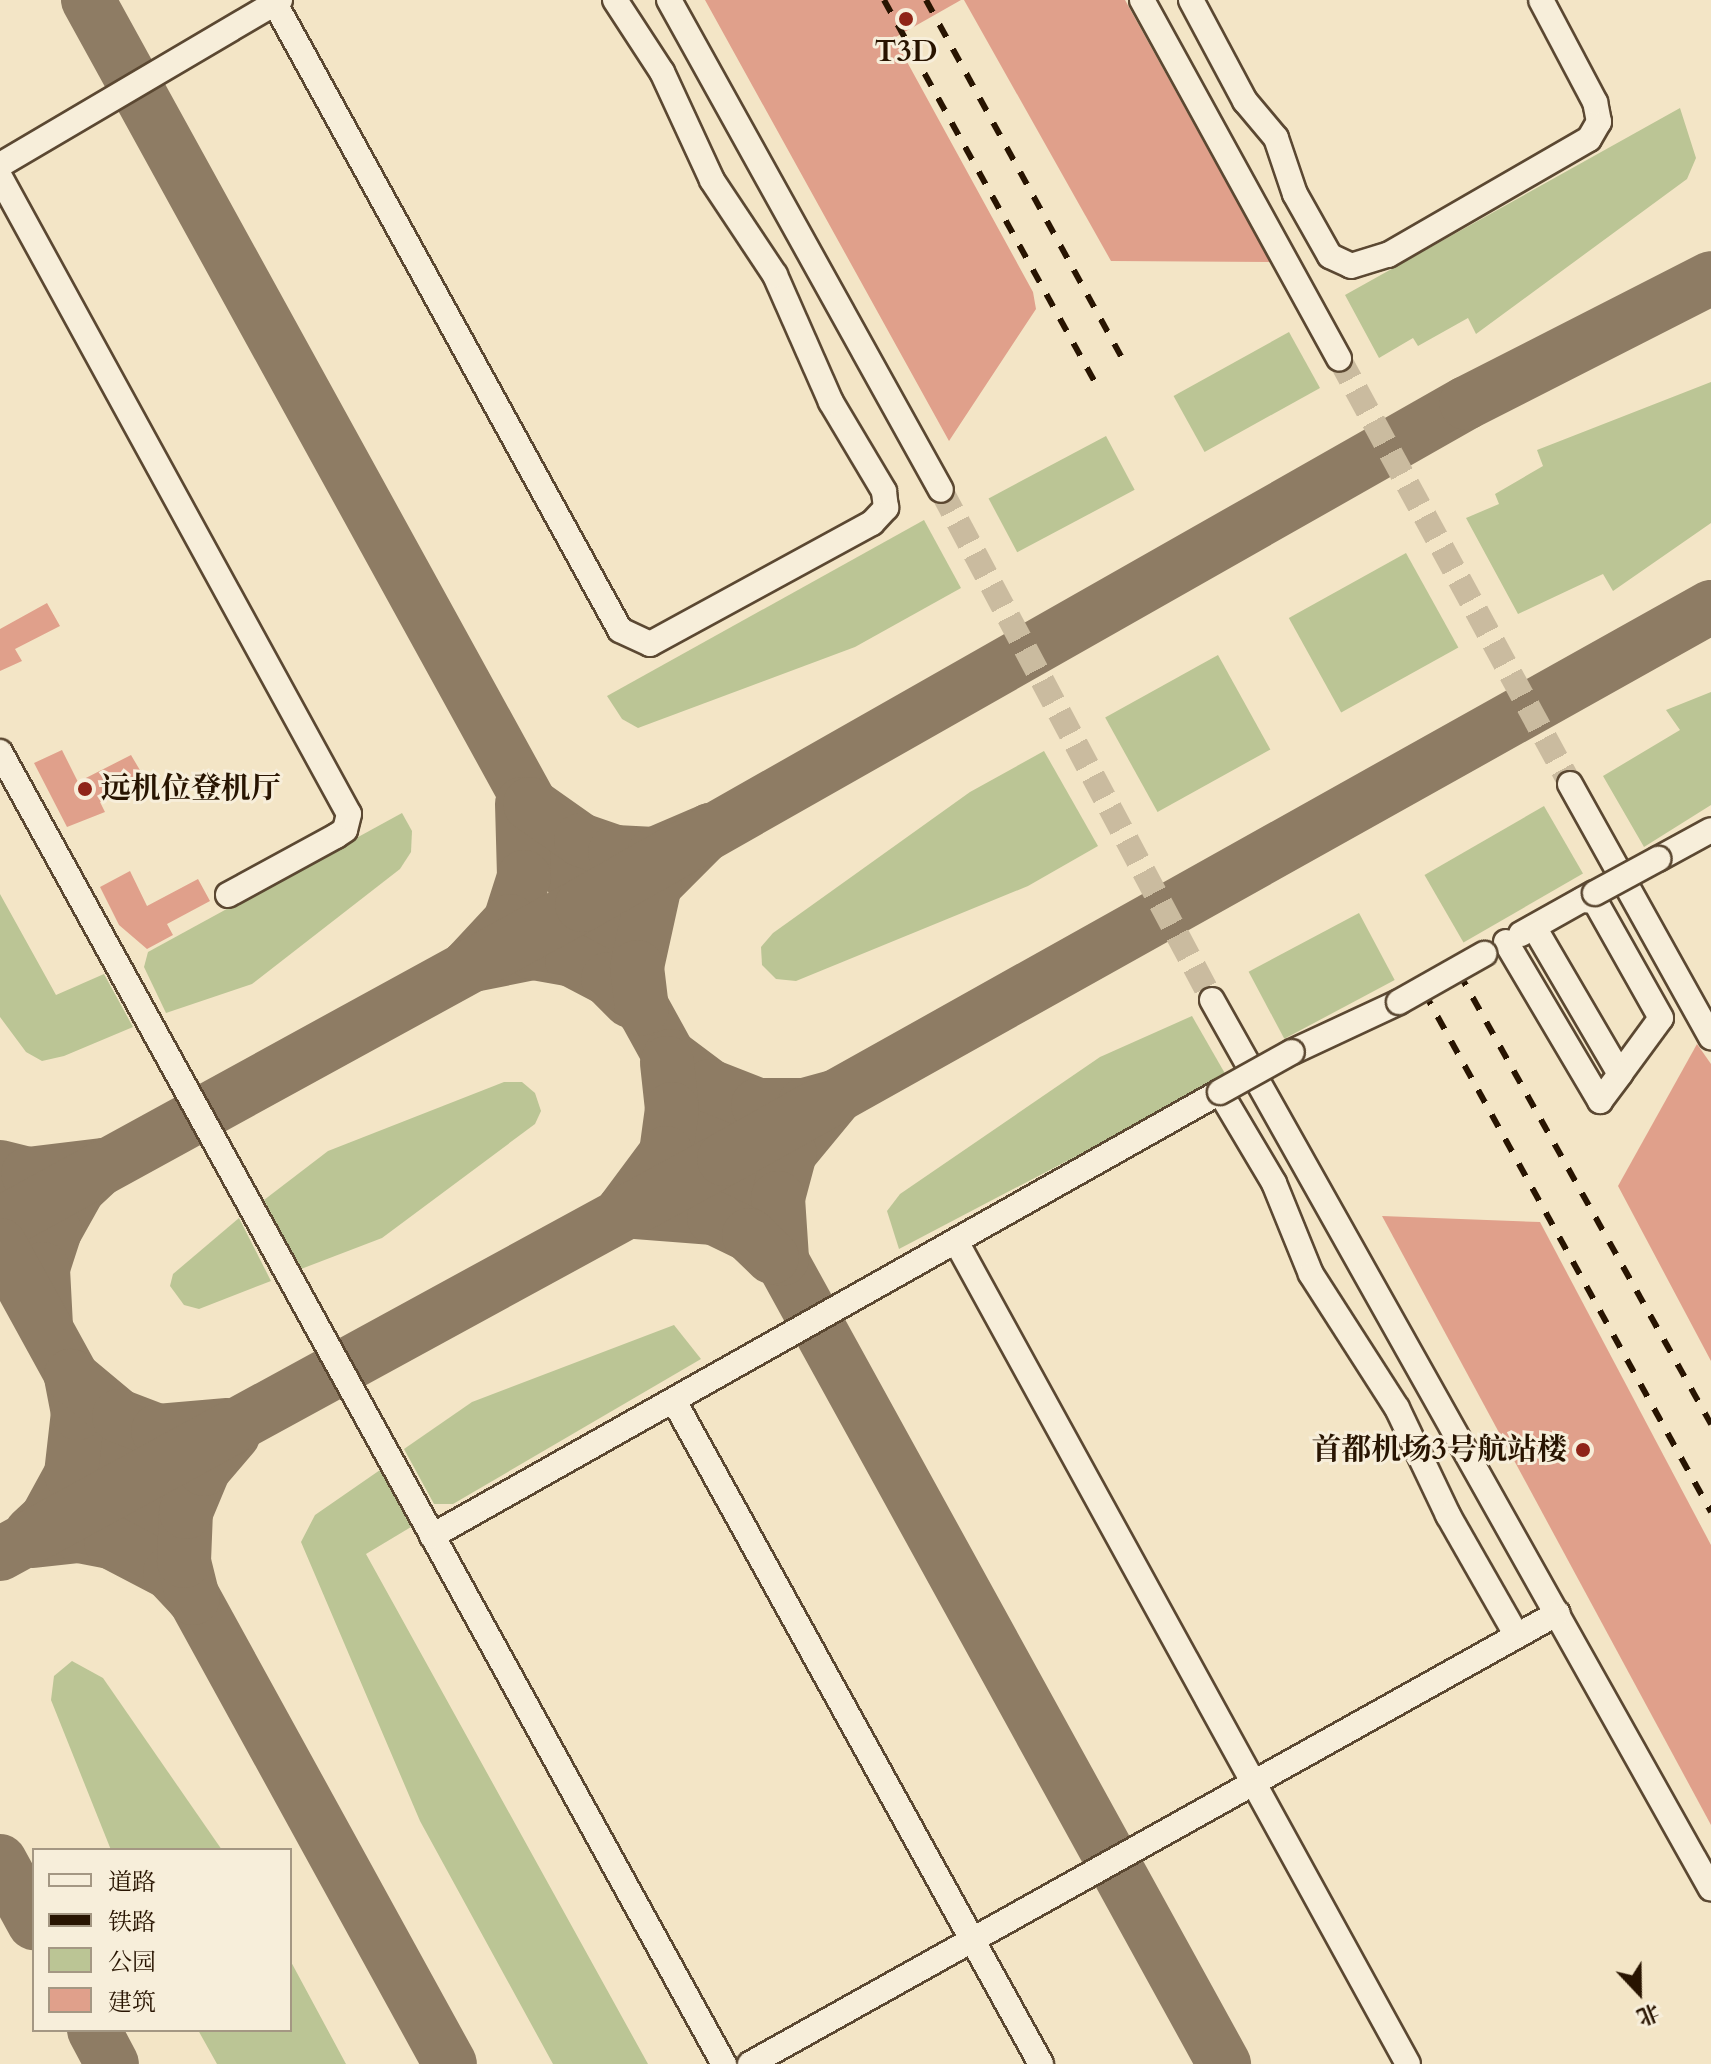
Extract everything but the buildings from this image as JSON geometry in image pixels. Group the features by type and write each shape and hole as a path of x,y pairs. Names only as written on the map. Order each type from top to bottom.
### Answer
{"lane":[{"path":"0,165 276,1 620,630 650,644 872,523 886,508 884,491 817,374 775,275 712,180 638,27 615,0"},
{"path":"1142,0 1339,358"},
{"path":"1191,0 1245,101 1284,152 1295,194 1330,256 1351,266 1388,255 1589,139 1599,122 1595,102 1541,0"},
{"path":"638,27 672,5 941,490"},
{"path":"0,177 349,814 336,836 228,895"},
{"path":"0,752 724,2064"},
{"path":"1570,784 1711,1037"},
{"path":"432,1536 958,1245 1292,1052 1399,1002 1711,830"},
{"path":"1506,942 1600,1101 1661,1018 1595,901 1588,896"},
{"path":"1534,927 1620,1074"},
{"path":"1212,1000 1711,1889"},
{"path":"1220,1092 1274,1183 1311,1274 1397,1408 1448,1515 1517,1636"},
{"path":"958,1245 1408,2064"},
{"path":"674,1401 1041,2064"},
{"path":"750,2064 1558,1613"}],"green space":[{"path":"1680,108 1696,158 1687,179 1476,334 1468,318 1418,346 1413,338 1379,358 1345,295"},
{"path":"1289,332 1320,388 1205,452 1174,396"},
{"path":"1711,382 1711,523 1613,591 1603,574 1518,614 1466,518 1499,504 1495,494 1543,466 1537,450"},
{"path":"1106,436 1135,490 1017,552 989,498"},
{"path":"924,520 961,588 855,647 638,728 622,719 607,696"},
{"path":"1406,553 1458,647 1341,712 1289,618"},
{"path":"1218,655 1270,749 1158,812 1105,718"},
{"path":"1711,692 1711,805 1644,847 1603,776 1680,730 1666,710"},
{"path":"1044,751 1098,846 1028,886 796,981 776,979 762,965 761,947 773,933 970,792"},
{"path":"1544,806 1583,874 1463,943 1424,875"},
{"path":"402,813 412,831 411,852 400,869 252,984 166,1013 144,967 148,952"},
{"path":"0,894 56,995 104,974 133,1027 64,1056 42,1061 26,1052 0,1017"},
{"path":"1359,913 1395,980 1284,1039 1249,972"},
{"path":"1192,1016 1227,1077 899,1249 887,1211 900,1194 1100,1057"},
{"path":"504,1082 522,1082 535,1093 541,1111 535,1124 382,1238 301,1269 264,1200 328,1151"},
{"path":"239,1218 271,1281 199,1309 184,1305 170,1286 173,1274"},
{"path":"674,1325 701,1359 453,1504 434,1504 404,1449 472,1402"},
{"path":"380,1470 411,1527 366,1554 648,2064 553,2064 420,1821 301,1542 315,1515"},
{"path":"72,1661 103,1678 221,1848 110,1848 51,1700 54,1676"},
{"path":"292,1964 346,2064 217,2064 199,2032 292,2032"}],"taxiway":[{"path":"88,0 1224,2064"},
{"path":"0,1224 582,905 1466,403 1711,278"},
{"path":"0,1554 724,1159 1711,607"},
{"path":"522,804 524,877 510,921 468,966 533,953 572,960 608,979 630,1001"},
{"path":"530,804 581,840 615,852 654,854 710,830 655,885 637,967 642,1009"},
{"path":"670,1056 710,1086 758,1105 804,1105 837,1096 790,1153 778,1198 782,1259"},
{"path":"667,1063 672,1109 666,1153 623,1211 714,1218 749,1235 772,1257"},
{"path":"0,1167 28,1174 104,1165 79,1188 55,1231 43,1269 46,1326"},
{"path":"0,1245 450,2064"},
{"path":"31,1533 47,1518 71,1474 78,1413 71,1376 119,1416 158,1431 228,1425"},
{"path":"33,1541 79,1536 111,1542 170,1573 193,1598 184,1561 186,1512 204,1469 233,1435"},
{"path":"0,1861 32,1919"},
{"path":"95,2032 112,2064"}],"tunnel":[{"path":"1339,358 1570,784"},
{"path":"941,490 1212,1000"}],"railway":[{"path":"884,0 1097,386"},
{"path":"926,0 1127,367"},
{"path":"1459,973 1711,1424"},
{"path":"1424,992 1711,1512"}],"place":[{"name":"T3D","path":"906,19"},
{"name":"远机位登机厅","path":"85,789"},
{"name":"首都机场3号航站楼","path":"1583,1450"}]}
